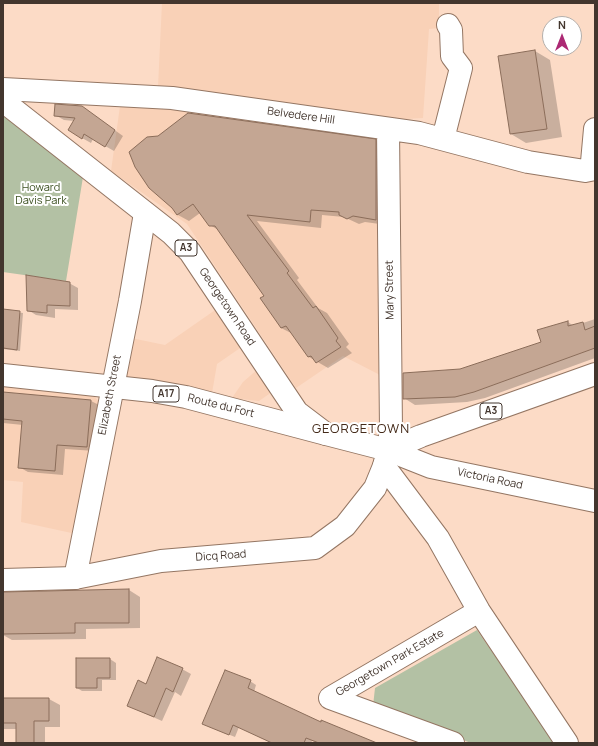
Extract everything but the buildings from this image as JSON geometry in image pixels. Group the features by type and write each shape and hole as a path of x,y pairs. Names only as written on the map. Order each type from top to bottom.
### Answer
{"main road":[{"path":"443,139 461,68 452,56 451,30 448,25"},
{"name":"Belvedere Hill","path":"3,89 172,98 419,133 528,162 585,171 594,169"},
{"name":"Georgetown Road","path":"3,101 171,233 190,252 297,412 326,434"},
{"name":"Mary Street","path":"386,458 391,430 388,129"},
{"path":"594,169 592,162 595,129"},
{"name":"Elizabeth Street","path":"75,578 112,385 130,301 145,213"},
{"name":"A3","path":"386,458 421,436 595,374"},
{"name":"Route du Fort","path":"3,375 112,385 186,397 326,434 386,458"},
{"path":"386,458 438,538 480,611 567,743"},
{"name":"Victoria Road","path":"386,458 595,501"},
{"name":"Dicq Road","path":"3,580 75,578 161,560 315,548 345,526 374,488 386,458"},
{"name":"Georgetown Park Estate","path":"453,743 330,698 480,611"}],"shaded area":[{"path":"162,3 439,3 439,28 429,29 423,118 389,120 158,87"},
{"path":"120,106 189,108 383,136 382,376 343,356 296,388 187,224 111,171"},
{"path":"218,308 243,346 217,364 212,393 121,378 131,338 165,345"},
{"path":"258,369 272,392 259,401 232,398 243,382"},
{"path":"3,387 93,394 101,405 76,534 21,522 23,482 3,480"}],"green space":[{"name":"Howard Davis Park","path":"3,116 83,177 66,281 3,272"},
{"path":"477,630 555,743 471,743 373,706 375,688"}],"district":[{"name":"GEORGETOWN","path":"361,429"}]}
